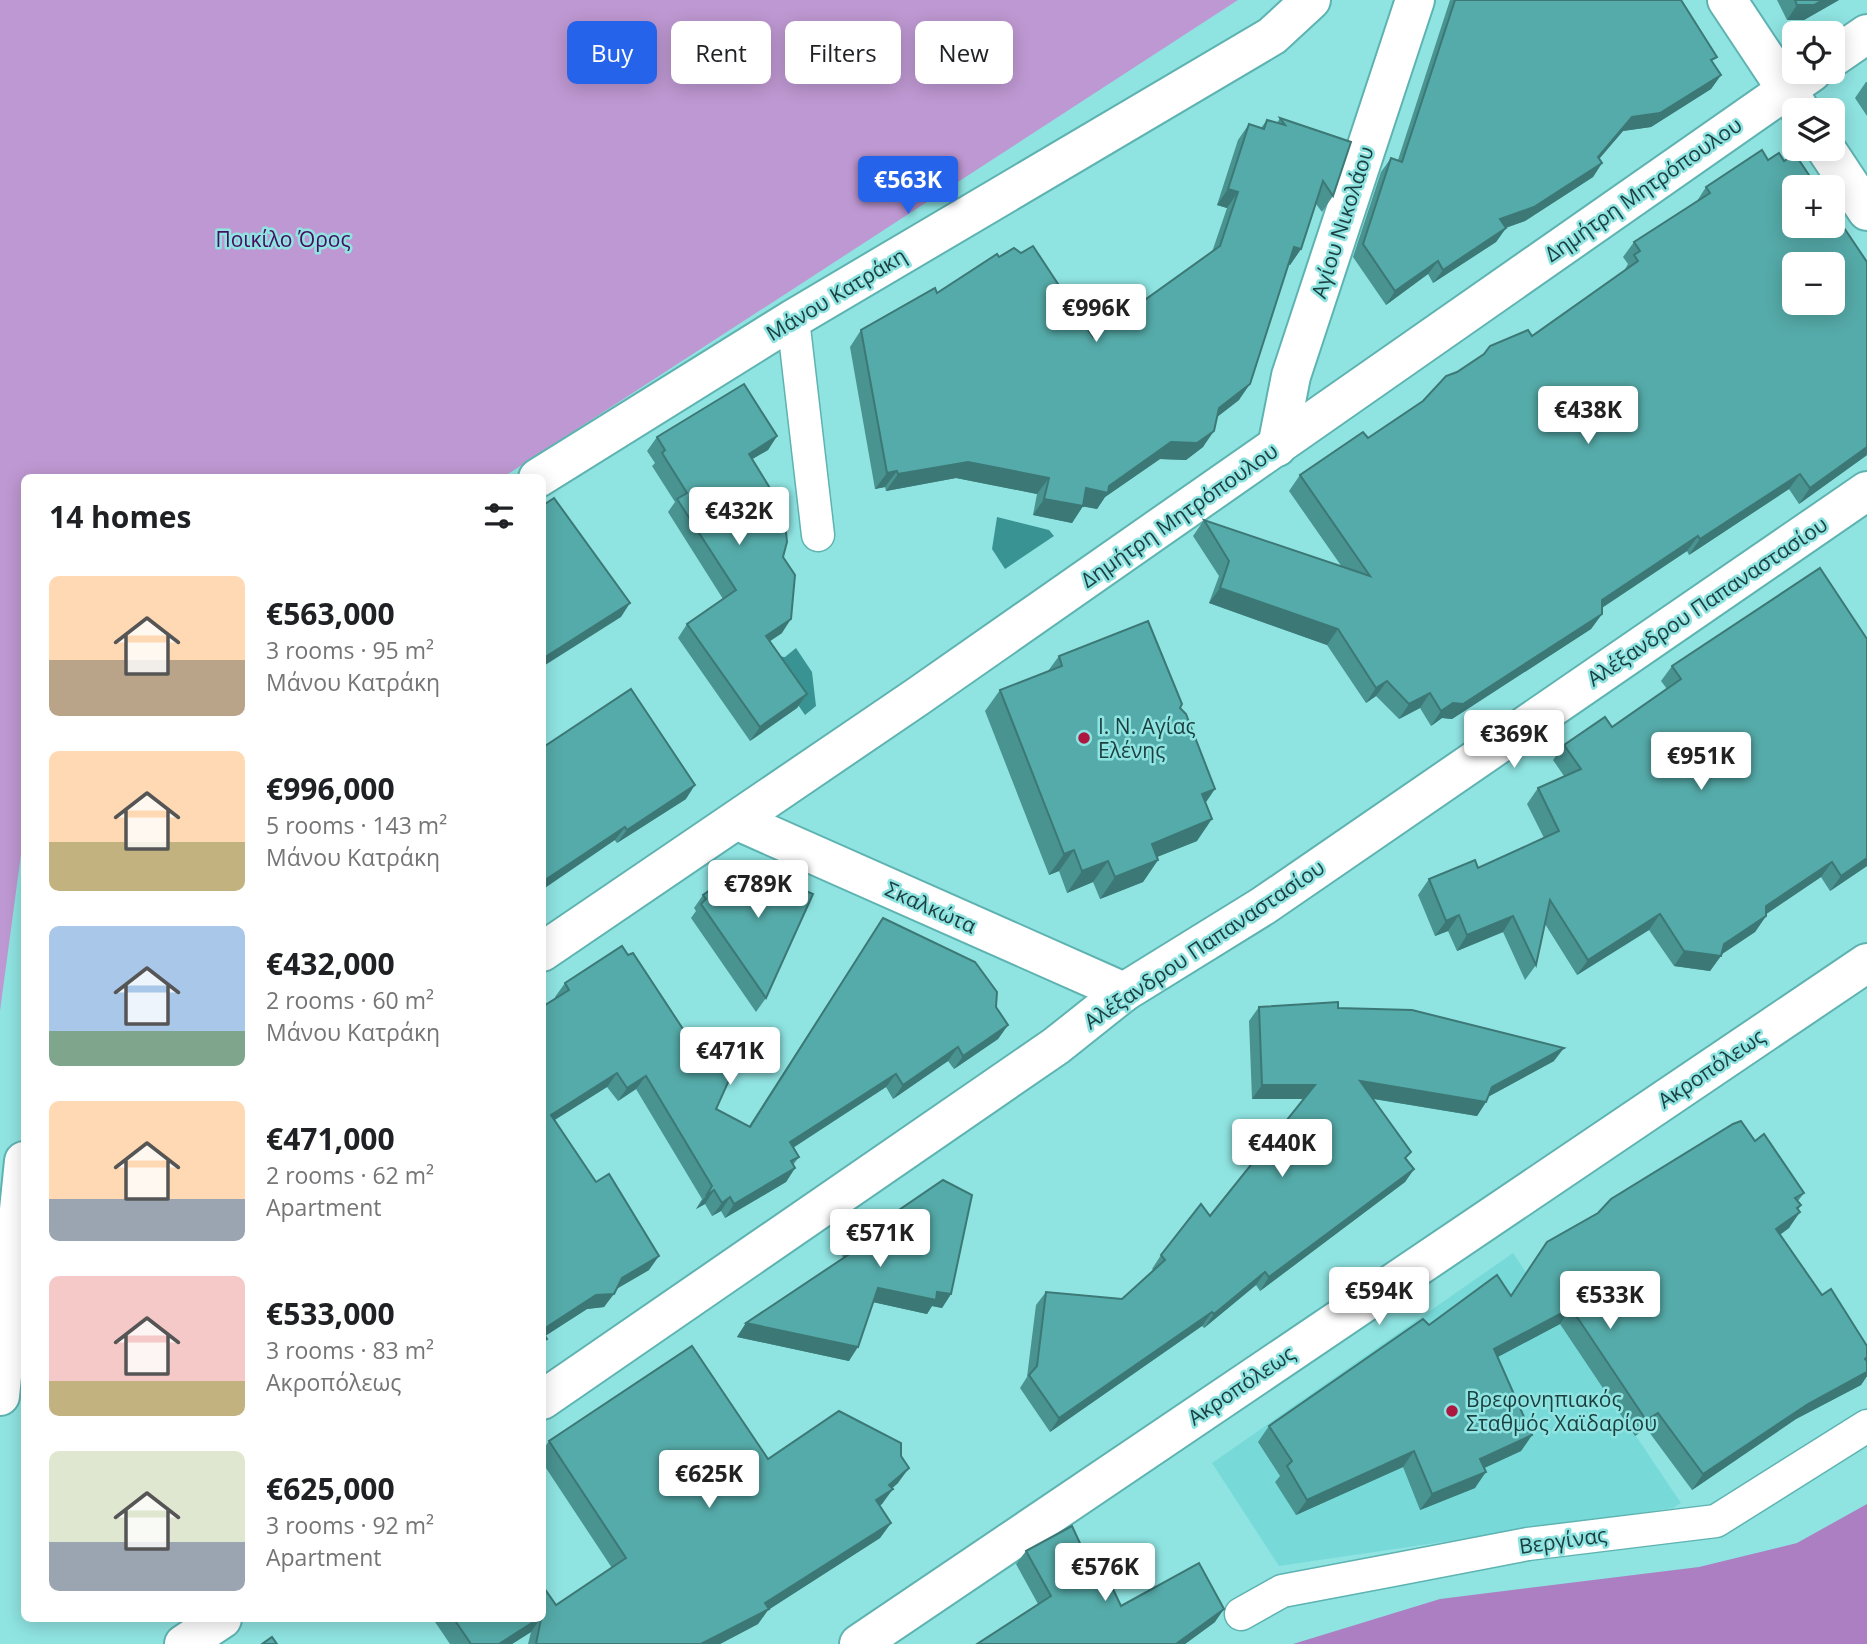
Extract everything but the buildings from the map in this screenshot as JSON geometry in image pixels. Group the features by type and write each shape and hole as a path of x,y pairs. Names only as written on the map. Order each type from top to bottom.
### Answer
{"street":[{"name":"Μάνου Κατράκη","path":"544,474 793,318 1272,36 1311,0"},
{"name":"Αγίου Νικολάου","path":"1278,447 1291,376 1415,0"},
{"path":"1727,0 1799,90"},
{"path":"1845,49 1867,34"},
{"name":"Δημήτρη Μητρόπουλου","path":"546,949 738,821 1799,90"},
{"path":"1834,161 1867,211"},
{"name":"Αλέξανδρου Παπαναστασίου","path":"546,1397 1056,1046 1124,992 1263,906 1867,491"},
{"name":"Σκαλκώτα","path":"738,821 1124,992"},
{"name":"Ακροπόλεως","path":"859,1644 1867,963"},
{"path":"0,1396 17,1303 21,1222"},
{"path":"184,1644 217,1622"}],"lane":[{"path":"793,318 818,535"},
{"name":"Βεργίνας","path":"1241,1614 1282,1591 1528,1544 1716,1521 1867,1426"}],"shaded area":[{"path":"997,517 1049,530 1054,536 1005,569 992,549"},
{"path":"796,648 812,672 816,706 805,715 770,664 775,656 785,657"},
{"name":"Βρεφονηπιακός Σταθμός Χαϊδαρίου","path":"1513,1253 1681,1503 1673,1508 1279,1566 1212,1463"},
{"path":"1867,1504 1867,1644 1293,1644 1440,1599 1699,1567 1797,1543"}],"green space":[{"name":"Ποικίλο Όρος","path":"0,0 1238,0 508,474 21,474 21,854 0,1011"}],"place":[{"name":"Ι. Ν. Αγίας Ελένης","path":"1084,738"},
{"name":"Βρεφονηπιακός Σταθμός Χαϊδαρίου","path":"1452,1411"}]}
